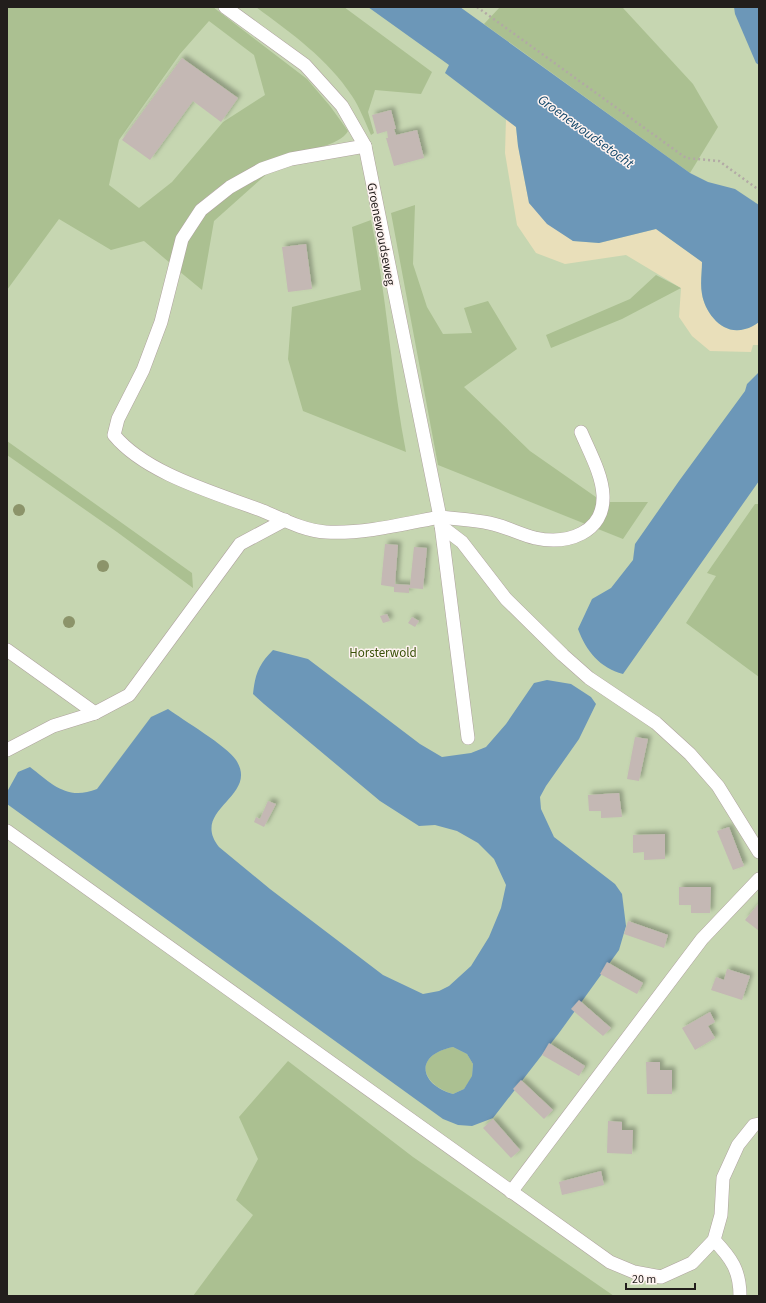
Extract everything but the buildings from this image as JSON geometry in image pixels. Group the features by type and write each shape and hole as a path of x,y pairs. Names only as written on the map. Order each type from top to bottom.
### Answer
{"lane":[{"name":"Groenewoudseweg","path":"225,7 305,65 342,106 365,146 441,522 468,738"},
{"path":"365,146 291,159 262,169 230,187 201,210 182,239 161,322 143,370 118,419 114,435 124,447 169,475 285,520 325,532 365,531 441,522 489,523 536,538 554,540 575,536 590,530 603,509 603,495 595,468 581,432"},
{"path":"7,750 53,726 95,713 129,695 240,544 285,520"},
{"path":"441,522 462,542 506,599 563,655 589,678 656,723 690,754 718,786 759,852"},
{"path":"7,650 95,713"},
{"path":"7,831 610,1262 634,1272 660,1277 692,1263 714,1240 721,1215 723,1178 738,1145 754,1125 759,1124"},
{"path":"511,1192 702,939 759,879"},
{"path":"714,1240 731,1258 740,1285 740,1296"}],"path":[{"path":"477,7 686,158 719,161 759,190"}],"green space":[{"name":"Horsterwold","path":"7,7 759,7 759,1296 7,1296"},
{"path":"7,7 213,7 307,79 330,106 348,131 337,141 311,150 287,155 260,165 221,186 199,204 190,215 178,238 170,263 144,241 111,250 59,219 7,290","holes":["209,21 254,55 265,95 223,122 172,182 139,208 109,185 119,140 180,54"]},
{"path":"256,7 344,7 432,72 421,94 375,90 368,112 374,133 371,135 355,101 332,70 308,47"},
{"path":"500,7 623,8 693,84 718,127 690,173 484,24"},
{"path":"269,172 214,221 202,290 179,271 186,243 192,230 210,209 232,193"},
{"path":"415,205 413,264 427,307 443,334 472,333 464,308 488,301 517,349 464,387 530,451 603,502 648,502 623,539 438,465 391,213"},
{"path":"371,220 381,277 396,394 406,452 303,411 288,359 292,307 361,290 352,227"},
{"path":"656,275 681,288 622,319 551,348 546,335 630,299"},
{"path":"7,441 192,573 193,588 117,532 7,455"},
{"path":"755,504 759,504 759,677 686,623 716,576 707,573"},
{"path":"453,1047 467,1054 473,1064 472,1077 464,1089 453,1094 433,1084 428,1077 426,1070 427,1063 431,1056 440,1051"},
{"path":"288,1061 413,1157 614,1296 193,1296 253,1215 236,1200 258,1159 239,1117"}],"sand":[{"path":"506,118 516,127 518,146 529,203 573,241 599,243 656,229 702,262 702,294 707,308 716,321 729,329 737,330 749,328 759,322 759,345 753,345 751,352 710,351 692,336 679,317 681,288 626,255 565,264 536,253 517,225 505,153"}],"water":[{"name":"Groenewoudsetocht","path":"368,7 460,7 690,173 708,182 735,189 759,205 759,322 749,328 737,330 729,329 716,321 707,308 702,294 702,262 656,229 599,243 573,241 547,224 529,203 518,146 516,127 445,73 449,65"},
{"path":"734,7 759,7 759,65 756,63 735,14"},
{"path":"759,372 759,481 623,674 607,668 595,658 585,644 578,629 592,599 611,588 633,560 635,544 745,391 747,384"},
{"path":"273,650 308,659 420,744 442,757 471,753 486,747 506,724 534,683 547,680 571,684 591,697 596,704 579,739 540,797 541,809 554,837 615,884 622,894 626,926 619,950 559,1033 493,1118 472,1126 458,1125 443,1119 7,804 7,792 18,772 30,767 53,785 68,792 77,793 97,789 151,717 168,709 204,733 231,754 236,760 241,773 239,784 212,823 212,834 219,847 270,889 383,975 423,994 439,991 449,986 471,966 489,937 501,908 506,885 494,859 478,843 457,831 435,825 419,826 380,801 264,704 253,694 258,670","holes":["453,1047 467,1054 473,1064 472,1076 464,1089 453,1094 442,1090 433,1084 428,1077 426,1070 427,1063 431,1056 440,1051"]}]}
